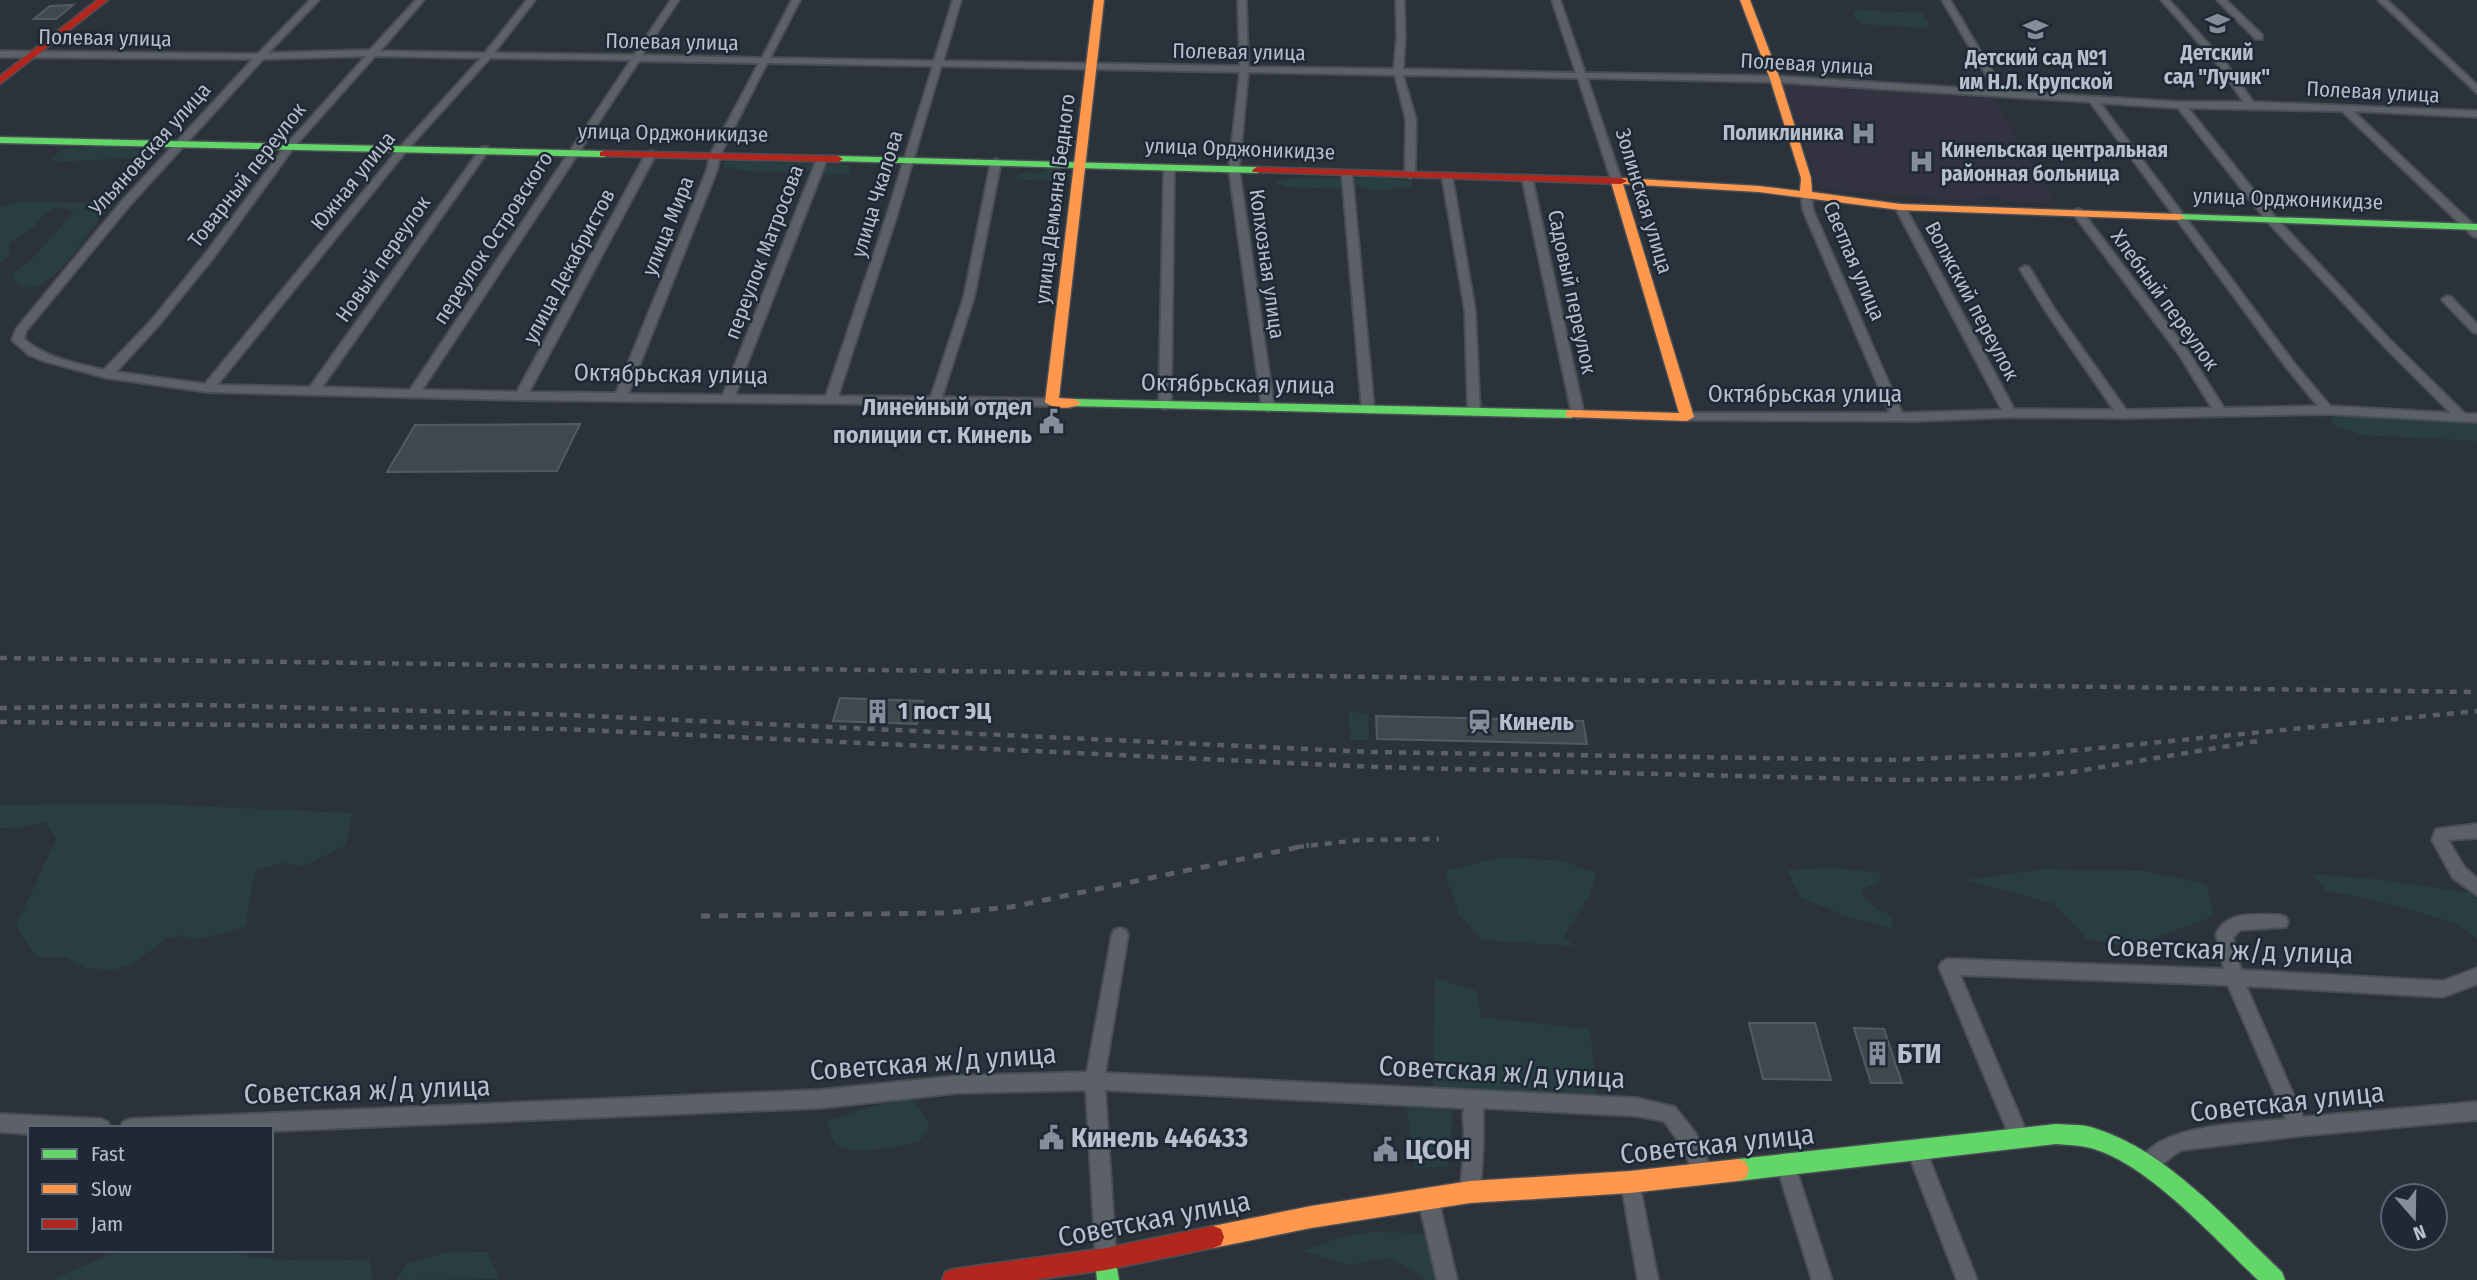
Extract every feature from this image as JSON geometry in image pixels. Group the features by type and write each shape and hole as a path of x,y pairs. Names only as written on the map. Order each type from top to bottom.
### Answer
{"main road":[{"path":"0,81 37,55 103,0"},
{"name":"улица Демьяна Бедного","path":"1052,402 1099,0"},
{"name":"Светлая улица","path":"1745,0 1806,178 1807,193"},
{"name":"улица Орджоникидзе","path":"0,140 485,149 1527,178 1807,193 1855,203 1900,207 2178,215 2475,229"},
{"name":"Золинская улица","path":"1617,182 1687,417"},
{"name":"Октябрьская улица","path":"1052,402 1687,417"},
{"name":"Советская улица","path":"953,1280 1106,1259 1311,1217 1470,1192 1630,1182 1786,1166 2019,1136 2056,1134 2095,1138 2125,1151 2147,1165"},
{"path":"2147,1165 2274,1280"},
{"path":"1106,1259 1108,1280"}],"street":[{"name":"Ульяновская улица","path":"22,330 126,203 315,0"},
{"name":"Товарный переулок","path":"107,374 155,324 291,145 420,0"},
{"name":"Южная улица","path":"208,388 404,148 488,55 531,0"},
{"name":"переулок Островского","path":"413,394 573,152 639,58 675,0"},
{"name":"улица Мира","path":"621,396 712,170 715,155 796,0"},
{"name":"улица Чкалова","path":"831,399 957,0"},
{"name":"Колхозная улица","path":"1242,0 1244,71 1234,169 1268,407"},
{"path":"1400,0 1398,71 1411,120 1410,175"},
{"name":"Золинская улица","path":"1556,0 1617,182"},
{"path":"1946,0 2000,92"},
{"path":"2165,0 2222,64 2250,105"},
{"path":"2221,0 2259,37"},
{"path":"2382,0 2477,90"},
{"name":"Полевая улица","path":"0,54 236,57 263,54 488,55 1774,79 2181,104 2477,114"},
{"path":"2092,98 2326,410"},
{"path":"2181,104 2272,219 2387,343 2463,418"},
{"path":"2344,108 2475,229"},
{"name":"Новый переулок","path":"313,391 485,149"},
{"name":"улица Декабристов","path":"522,396 651,154"},
{"name":"переулок Матросова","path":"728,398 822,159"},
{"path":"936,402 969,298 996,162"},
{"path":"1165,405 1169,168"},
{"path":"1347,174 1368,410"},
{"path":"1447,176 1470,310 1474,412"},
{"name":"Садовый переулок","path":"1527,178 1578,414"},
{"name":"Светлая улица","path":"1807,193 1808,210 1897,416"},
{"name":"Волжский переулок","path":"1900,207 2010,413"},
{"name":"Хлебный переулок","path":"2077,212 2183,352 2220,411"},
{"path":"2025,269 2050,310 2123,414"},
{"path":"2447,299 2477,330"},
{"name":"Октябрьская улица","path":"22,330 19,340 33,352 48,359 107,374 208,388 522,396 1052,402"},
{"name":"Октябрьская улица","path":"1687,417 2326,410 2477,418"},
{"path":"2477,831 2450,832 2442,834 2440,840 2459,873 2477,888"},
{"path":"2280,922 2237,923 2224,934 2234,978 2298,1127"},
{"path":"1106,1259 1095,1081 1120,935"},
{"name":"Советская ж/д улица","path":"2019,1136 1948,967 2443,989 2477,976"},
{"name":"Советская ж/д улица","path":"178,1126 807,1100 884,1090 1016,1080 1095,1081 1636,1107 1669,1113 1689,1140 1704,1174"},
{"path":"1470,1192 1474,1146 1472,1113 1476,1101"},
{"name":"Советская улица","path":"2147,1165 2162,1150 2181,1141 2298,1127 2477,1111"},
{"path":"0,1123 61,1126"},
{"path":"1916,1150 1967,1280"},
{"path":"1786,1166 1822,1280"},
{"path":"1630,1182 1648,1280"},
{"path":"1428,1198 1447,1280"}],"shaded area":[{"name":"Кинельская центральная районная больница","path":"1782,84 1929,90 1932,94 1993,98 2056,203 2002,202 1999,197 1977,197 1979,202 1820,189"}],"green space":[{"path":"1854,11 1922,13 1931,26 1922,28 1863,24 1858,22 1853,14"},
{"path":"63,148 129,148 156,153 153,157 53,162 52,158"},
{"path":"725,161 848,165 851,172 830,175 805,170 755,172 722,167"},
{"path":"1048,167 1060,169 1072,176 1045,181 1018,179 1016,176 1026,172 1039,174"},
{"path":"1309,177 1399,179 1412,182 1412,187 1375,191 1353,184 1338,189 1285,187 1273,180"},
{"path":"110,199 115,202 66,263 44,282 33,287 22,286 12,279 16,270 32,259 74,212 61,207 50,210 30,229 9,243 9,257 0,263 0,207 27,202 76,203"},
{"path":"2395,416 2477,422 2477,441 2361,435 2332,424 2333,417"},
{"path":"1349,712 1368,713 1369,740 1350,740"},
{"path":"153,804 352,813 346,845 305,866 283,863 257,870 246,926 209,937 195,939 180,935 167,939 134,962 114,970 85,968 66,957 36,957 16,926 56,839 45,822 16,829 0,828 0,805"},
{"path":"1501,857 1564,861 1596,873 1590,895 1564,935 1573,946 1482,940 1459,915 1444,871"},
{"path":"1837,868 1882,873 1878,883 1860,890 1869,903 1891,916 1893,929 1845,916 1800,897 1787,870"},
{"path":"2045,869 2144,871 2207,884 2214,916 2131,947 2087,939 2054,904 1965,880"},
{"path":"2313,874 2384,880 2471,893 2477,897 2477,939 2454,923 2399,906 2325,890"},
{"path":"1435,978 1477,991 1481,1017 1590,1029 1597,1095 1433,1089"},
{"path":"911,1098 930,1125 919,1142 861,1150 840,1147 834,1142 827,1121 869,1107"},
{"path":"1407,1108 1453,1110 1448,1167 1414,1168"},
{"path":"1372,1232 1422,1233 1441,1250 1447,1280 1423,1280 1422,1275 1389,1258 1347,1265 1304,1251 1341,1237"},
{"path":"452,1251 487,1252 500,1279 396,1280 407,1263"},
{"path":"115,1252 232,1252 274,1259 369,1259 373,1280 52,1280"}],"building":[{"path":"73,5 56,19 34,19 50,6"},
{"path":"580,424 557,471 387,472 415,425"},
{"name":"1 пост ЭЦ","path":"840,698 923,701 917,724 833,721"},
{"name":"Кинель","path":"1376,716 1583,721 1587,744 1377,739"},
{"path":"1749,1023 1815,1023 1831,1080 1763,1079"},
{"name":"БТИ","path":"1854,1028 1884,1029 1902,1083 1871,1083"}],"railway":[{"path":"0,658 2477,692"},
{"path":"0,708 204,705 569,715 1372,752 1891,760 2038,754 2477,711"},
{"path":"0,722 563,729 1375,767 1902,780 2016,778 2072,772 2264,740"},
{"path":"1302,846 1360,840 1439,839"},
{"path":"1302,846 1309,845"},
{"path":"701,916 945,913 1011,907 1302,846"},
{"path":"1297,847 1302,846"}],"traffic: fast":[{"path":"0,140 604,154"},
{"path":"838,159 1257,170"},
{"path":"2179,217 2477,227"},
{"path":"1074,403 1571,414"},
{"path":"1738,1170 2056,1134 2088,1137 2114,1146 2162,1178 2274,1280"},
{"path":"1106,1259 1108,1280"}],"traffic: slow":[{"path":"1074,403 1052,402 1099,0"},
{"path":"1745,0 1775,79 1806,178 1806,193"},
{"path":"1621,181 1759,189 1900,207 2179,217"},
{"path":"1571,414 1687,417 1617,182"},
{"path":"1213,1237 1311,1217 1470,1192 1630,1182 1738,1170"}],"traffic: jam":[{"path":"0,81 103,0"},
{"path":"604,154 838,159"},
{"path":"1257,170 1621,181"},
{"path":"953,1280 1106,1259 1213,1237"}],"place":[{"name":"Детский сад \"Лучик\"","path":"2217,24"},
{"name":"Детский сад №1 им Н.Л. Крупской","path":"2036,29"},
{"name":"Поликлиника","path":"1864,133"},
{"name":"Кинельская центральная районная больница","path":"1921,162"},
{"name":"Линейный отдел полиции ст. Кинель","path":"1052,421"},
{"name":"1 пост ЭЦ","path":"878,711"},
{"name":"Кинель","path":"1479,722"},
{"name":"БТИ","path":"1877,1053"},
{"name":"Кинель 446433","path":"1051,1137"},
{"name":"ЦСОН","path":"1385,1149"}]}
